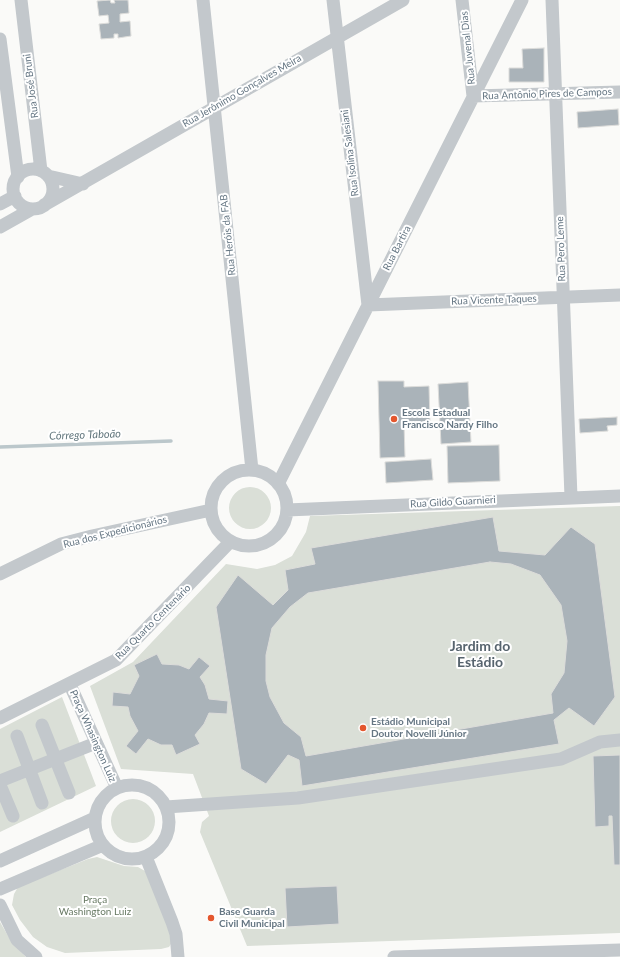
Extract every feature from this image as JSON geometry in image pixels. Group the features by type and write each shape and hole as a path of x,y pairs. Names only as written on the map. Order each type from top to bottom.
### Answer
{"street":[{"name":"Rua José Bruni","path":"21,0 45,173"},
{"name":"Rua Heróis da FAB","path":"203,0 252,470"},
{"name":"Rua Isolina Salesiani","path":"333,0 368,305"},
{"name":"Rua Jerônimo Gonçalves Meira","path":"0,227 83,184 214,107 403,0"},
{"name":"Rua Juvenal Dias","path":"462,0 473,96"},
{"name":"Rua Bartira","path":"278,484 473,96 523,0"},
{"name":"Rua Pero Leme","path":"552,0 571,497"},
{"path":"0,39 18,177 14,189 18,202 38,207 49,201 53,188 45,173"},
{"name":"Rua Antônio Pires de Campos","path":"473,96 620,92"},
{"path":"18,177 28,170 45,173 83,184"},
{"path":"0,204 15,196"},
{"name":"Rua Vicente Taques","path":"368,305 620,295"},
{"path":"252,470 267,474 278,484 286,501 287,510 285,521 280,531 267,541 252,546 241,546 230,542 216,528 211,510 214,491 223,480 234,472 252,470"},
{"name":"Rua Gildo Guarnieri","path":"287,510 620,496"},
{"name":"Rua dos Expedicionários","path":"0,574 61,544 211,510"},
{"name":"Rua Quarto Centenário","path":"0,718 70,685 116,660 230,542"},
{"name":"Praça Whasington Luiz","path":"70,685 117,788"},
{"path":"42,725 69,794"},
{"path":"17,736 28,769 42,803"},
{"path":"166,807 298,798 561,759 600,742 620,740"},
{"path":"0,781 96,743"},
{"path":"0,784 13,816"},
{"path":"128,785 140,786 151,790 160,797 166,807 169,819 168,831 160,846 146,857 134,859 122,858 112,853 103,845 96,832 95,818 99,806 106,796 117,788 128,785"},
{"path":"0,861 95,818"},
{"path":"0,889 103,845"},
{"path":"146,857 176,934 178,957"},
{"path":"0,905 17,940 36,957"},
{"path":"394,957 549,955 620,950"}],"green space":[{"path":"250,487 265,493 271,508 265,523 250,529 235,523 229,508 235,493"},
{"name":"Estádio Municipal Doutor Novelli Júnior","path":"620,506 620,933 247,946 200,832 202,822 209,816 193,774 121,769 90,686 133,662 226,564 257,569 275,565 292,556 306,532 310,516"},
{"path":"62,697 96,786 0,832 0,729"},
{"path":"137,799 149,805 154,813 154,829 149,837 141,842 129,843 117,837 112,829 111,817 117,805 125,800"},
{"name":"Praça Washington Luiz","path":"97,857 124,866 138,867 145,871 167,923 172,942 169,947 161,949 65,953 47,947 33,937 20,920 12,905 14,894 18,887 88,859"},
{"path":"0,922 11,941 26,957 0,957"}],"building":[{"path":"110,0 111,3 115,3 114,0 128,0 129,13 120,14 120,22 130,21 131,36 118,38 118,34 114,34 114,38 101,39 99,24 109,23 108,15 99,16 97,1"},
{"path":"544,48 544,82 509,82 509,68 523,68 522,49"},
{"path":"618,109 619,125 578,128 577,112"},
{"path":"378,381 404,381 404,387 429,386 430,423 404,424 405,457 380,458"},
{"path":"468,382 471,442 441,444 438,384"},
{"path":"617,417 617,425 607,426 608,431 580,433 579,419"},
{"path":"499,445 500,481 448,483 447,446"},
{"path":"431,459 433,480 386,483 385,462"},
{"path":"493,517 499,551 545,555 571,527 595,544 615,697 594,726 569,708 554,720 559,744 302,786 299,760 288,755 266,784 241,769 216,607 238,575 273,605 288,590 285,570 315,564 311,548","holes":["490,562 511,564 540,575 561,605 567,641 564,673 551,694 553,713 306,756 301,737 284,723 270,697 266,681 266,655 272,628 290,607 308,593"]},
{"path":"157,654 162,664 179,665 189,669 199,657 210,666 200,677 205,685 209,699 228,701 227,714 209,713 204,724 195,735 200,744 176,755 172,745 161,745 148,739 136,754 126,746 138,731 130,716 128,707 112,706 113,692 130,694 139,676 134,665"},
{"path":"620,755 620,865 614,865 612,816 609,816 609,826 595,827 593,756"},
{"path":"337,886 339,924 287,927 285,888"}],"waterway":[{"name":"Córrego Taboão","path":"0,447 171,441"}],"place":[{"name":"Escola Estadual Francisco Nardy Filho","path":"394,419"},
{"name":"Estádio Municipal Doutor Novelli Júnior","path":"363,728"},
{"name":"Base Guarda Civil Municipal","path":"211,918"}],"district":[{"name":"Jardim do Estádio","path":"480,654"}]}
